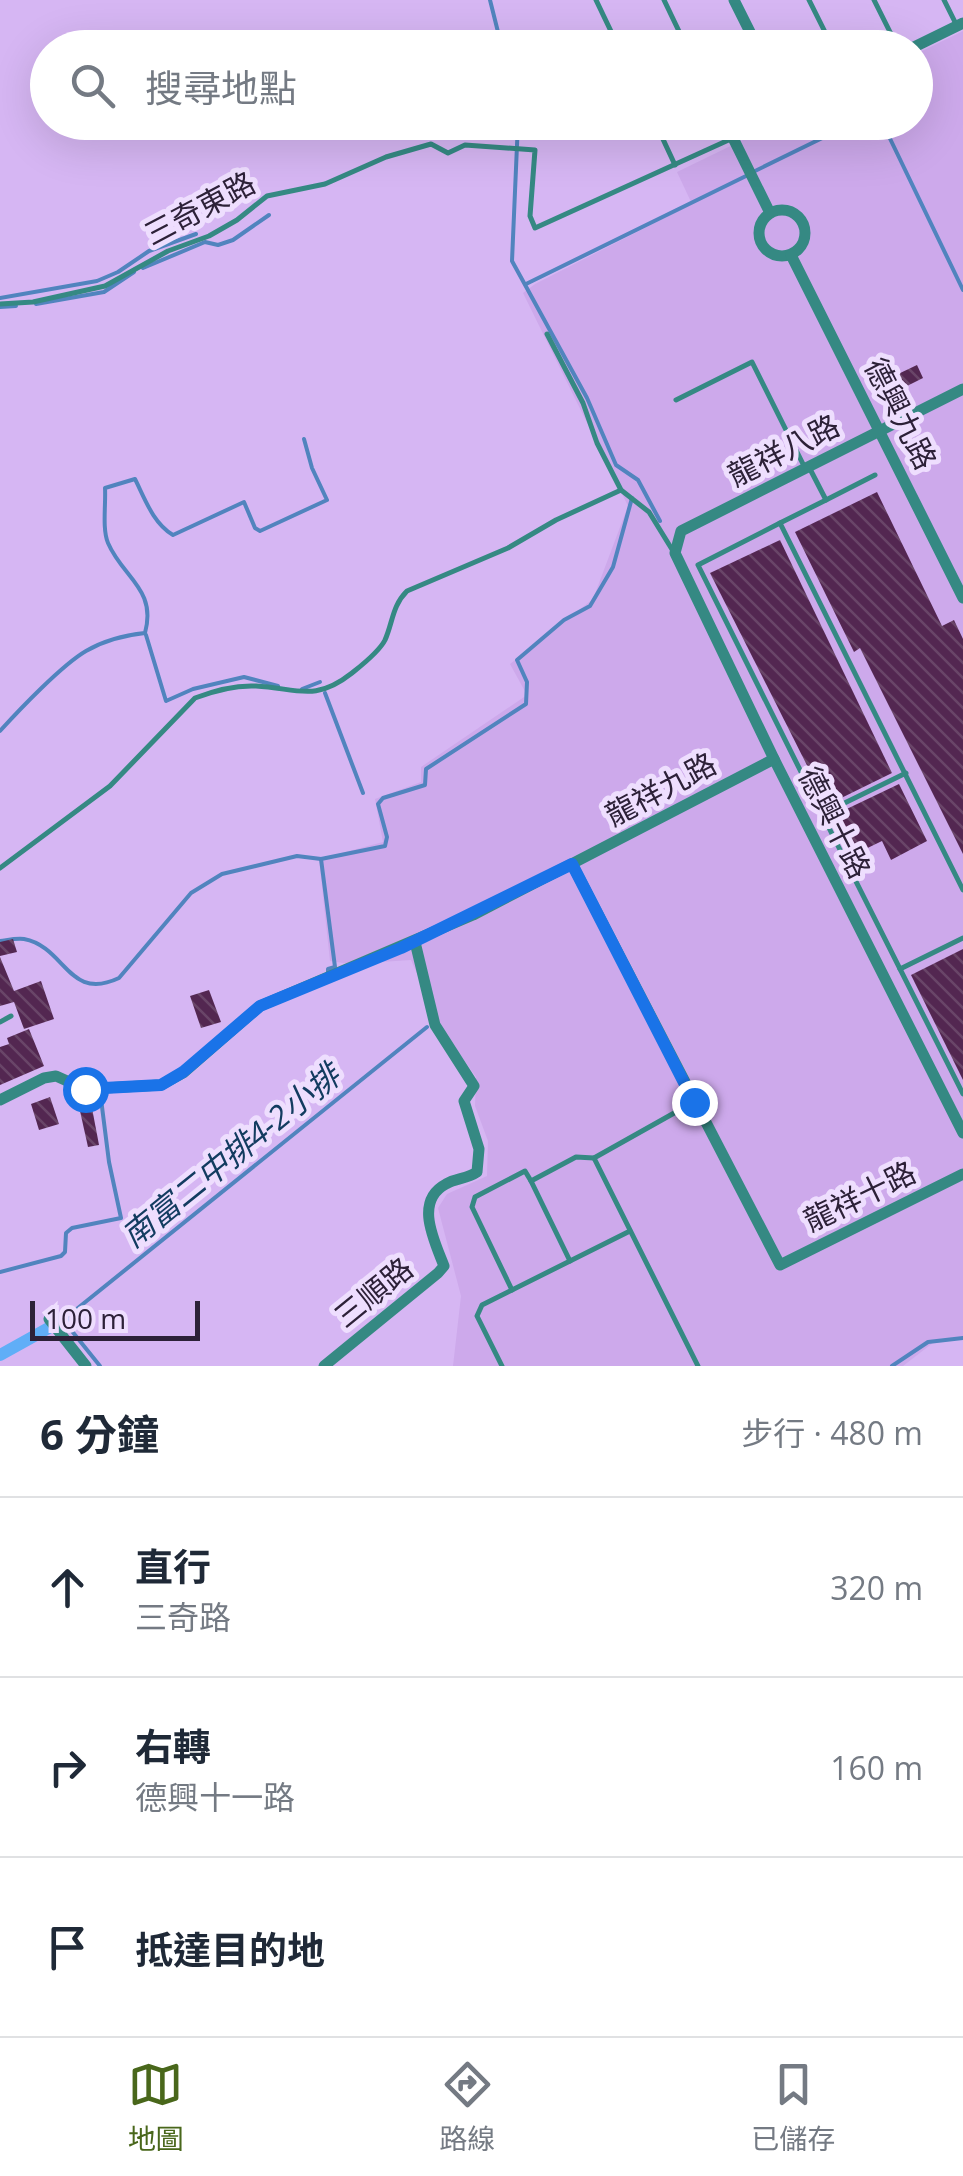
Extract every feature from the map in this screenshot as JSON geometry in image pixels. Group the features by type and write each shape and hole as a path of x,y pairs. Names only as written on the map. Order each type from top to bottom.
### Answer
{"street":[{"path":"734,0 749,30"},
{"path":"933,38 960,24"},
{"name":"德興九路","path":"734,140 770,213"},
{"name":"德興九路","path":"792,212 802,223 802,245 791,254 768,252 759,240 760,224 770,213 792,212"},
{"name":"德興九路","path":"791,254 963,598"},
{"name":"龍祥八路","path":"674,553 682,531 963,389"},
{"name":"德興十路","path":"674,553 963,1134"},
{"name":"龍祥九路","path":"0,1100 56,1076 85,1089 161,1085 183,1072 260,1006 415,942 774,759"},
{"path":"572,864 694,1102"},
{"name":"三順路","path":"324,1366 444,1266 431,1231 428,1210 432,1198 445,1184 476,1172 479,1149 464,1101 474,1086 435,1024 415,942"},
{"name":"龍祥十路","path":"694,1102 780,1265 963,1174"},
{"path":"52,1324 86,1366"}],"lane":[{"path":"596,0 610,30"},
{"path":"664,0 679,30"},
{"path":"810,0 824,30"},
{"path":"874,0 889,30"},
{"path":"944,0 960,24"},
{"path":"664,140 676,165 729,140"},
{"name":"三奇東路","path":"0,304 33,302 106,286 168,251 209,236 267,196 325,184 386,157 431,144 448,154 465,145 535,150 530,216 535,228 676,165"},
{"path":"547,334 621,490 650,512 674,553"},
{"path":"676,400 752,362 826,500"},
{"path":"875,475 698,565 963,1094"},
{"path":"0,868 110,786 195,698 214,690 256,686 300,694 323,691 350,675 384,643 397,602 407,592 508,548 621,490"},
{"path":"780,523 963,890"},
{"path":"822,814 906,774"},
{"path":"900,969 963,938"},
{"path":"0,1022 11,1016"},
{"path":"531,1181 576,1157 594,1158 694,1102"},
{"path":"594,1158 695,1365"},
{"path":"512,1290 472,1207 475,1197 525,1170 570,1261"},
{"path":"502,1366 477,1316 482,1305 630,1230"}],"shaded area":[{"path":"963,31 963,1337 938,1339 903,1366 453,1366 461,1296 438,1208 447,1194 487,1176 488,1141 475,1106 476,1077 439,1024 411,960 350,964 330,961 319,859 383,842 375,799 421,782 421,767 527,695 510,664 593,599 628,506 523,293 692,204 677,172 743,140 933,140 933,46"}],"building":[{"path":"917,365 923,378 903,388 896,375"},
{"path":"877,492 942,626 954,620 963,639 963,854 860,648 854,652 795,532"},
{"path":"780,540 892,773 827,805 710,573"},
{"path":"899,784 927,841 891,860 882,841 851,856 832,816"},
{"path":"13,939 17,952 0,956 0,942"},
{"path":"963,949 963,1080 911,975"},
{"path":"0,957 14,991 41,981 54,1019 24,1029 14,1002 0,1006"},
{"path":"209,990 221,1022 201,1028 190,996"},
{"path":"29,1029 44,1066 0,1085 0,1047 9,1044 7,1038"},
{"path":"50,1097 59,1124 39,1130 31,1104"},
{"path":"92,1108 99,1145 88,1147 80,1111"}],"waterway":[{"path":"490,0 498,30"},
{"path":"517,140 512,261 587,398 616,465 638,480 660,521"},
{"path":"753,172 818,140"},
{"path":"891,140 963,290"},
{"path":"526,284 746,176"},
{"path":"143,268 205,242 218,245 233,240 269,215"},
{"path":"0,298 97,281 149,251 196,234"},
{"path":"36,304 104,292 134,272"},
{"path":"0,307 16,306"},
{"path":"0,731 76,658 107,641 145,633 143,594 114,555 106,537 105,488 135,479 155,517 173,535 244,502 260,531 327,500 304,439"},
{"path":"0,941 21,939 38,944 78,978 102,984 119,978 191,893 222,874 297,856 321,859 385,846 387,837 378,804 383,798 425,785 426,769 526,704 527,682 517,660 564,620 590,606 613,567 632,498"},
{"path":"146,635 166,701 193,689 244,677 278,686"},
{"path":"302,689 320,682"},
{"path":"325,693 363,793"},
{"path":"321,859 335,967 328,969 328,974"},
{"name":"南富二中排4-2小排","path":"100,1366 63,1320 427,1027"},
{"path":"0,1272 61,1256 65,1252 66,1233 72,1228 121,1218 100,1091"},
{"path":"0,1355 63,1320"},
{"path":"892,1366 928,1342 963,1338"}],"route":[{"path":"85,1089 161,1085 183,1072 260,1006 474,915 572,864 694,1102"}]}
